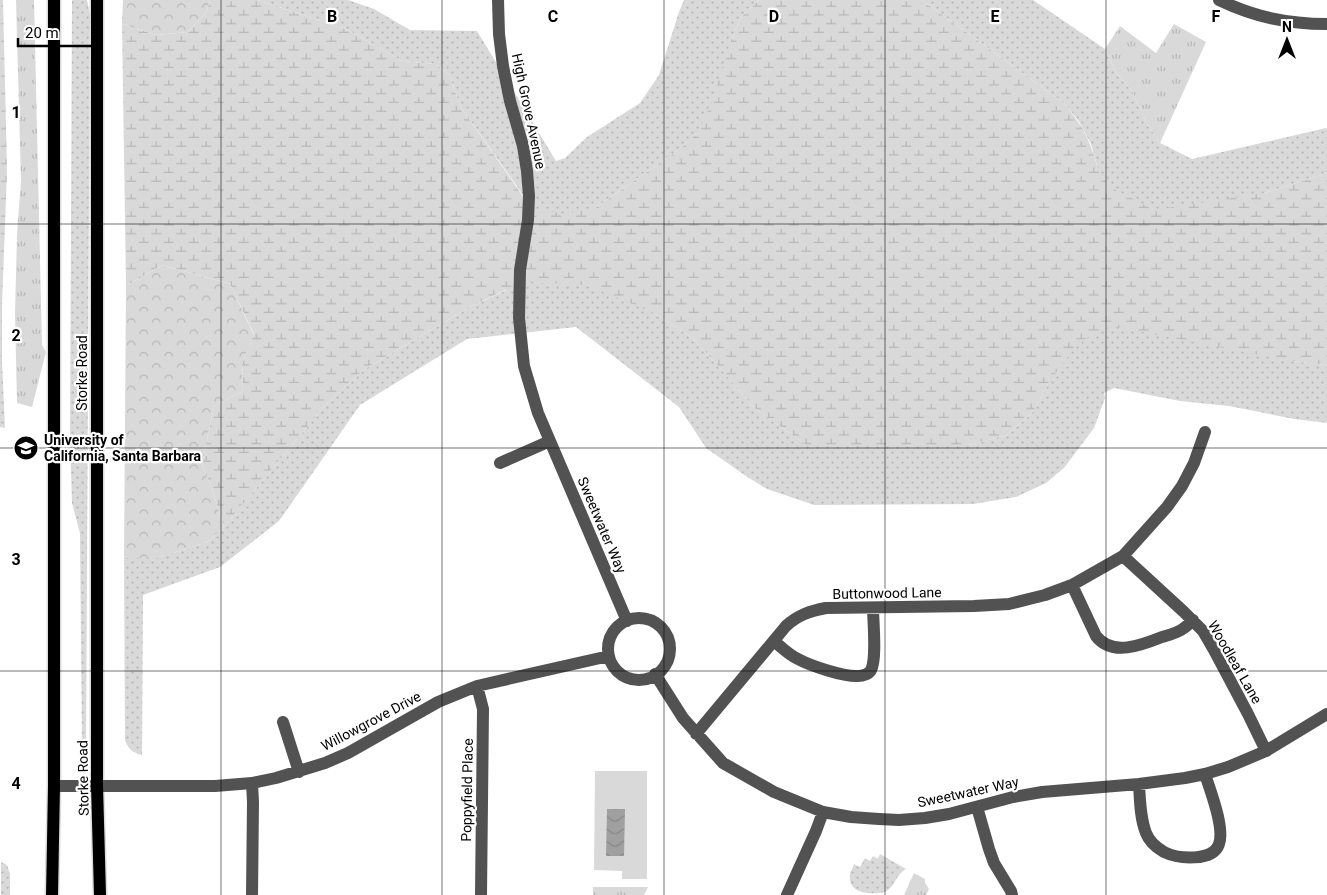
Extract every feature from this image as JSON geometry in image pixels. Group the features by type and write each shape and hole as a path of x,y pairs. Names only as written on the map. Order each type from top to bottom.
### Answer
{"main road":[{"name":"Storke Road","path":"52,895 54,786 54,0"},
{"name":"Storke Road","path":"97,0 98,785 100,895"}],"street":[{"name":"High Grove Avenue","path":"498,0 499,34 503,66 527,171 529,196 528,220 520,270 519,318"},
{"path":"1219,0 1265,18 1308,24 1327,24"},
{"name":"Sweetwater Way","path":"519,318 524,366 538,413 627,621"},
{"name":"Buttonwood Lane","path":"696,734 794,619 812,611 826,608 1009,604 1045,595 1072,585 1123,556 1167,507 1182,486 1194,463 1205,432"},
{"path":"500,463 550,441"},
{"name":"Woodleaf Lane","path":"1123,556 1202,631 1214,650 1266,751"},
{"path":"1072,585 1096,636 1106,645 1124,648 1133,646 1176,632 1184,628 1192,620"},
{"path":"774,641 798,659 836,673 857,677 864,675 872,669 874,661 873,608"},
{"path":"636,618 654,622 662,628 667,636 670,655 660,671 651,677 640,680 630,678 620,673 613,666 609,656 608,645 618,627 627,621 636,618"},
{"name":"Willowgrove Drive","path":"54,786 215,786 252,783 276,778 325,763 438,702 477,686 609,656"},
{"name":"Sweetwater Way","path":"655,674 683,718 724,763 774,792 823,812 851,817 899,820 941,815 1013,797 1042,792 1138,784 1205,774 1228,767 1266,751 1327,714"},
{"name":"Poppyfield Place","path":"477,686 482,709 481,895"},
{"path":"283,722 299,772"},
{"path":"1138,784 1146,834 1152,842 1166,853 1173,855 1204,856 1210,855 1216,850 1221,833 1205,774"},
{"path":"252,783 252,895"},
{"path":"977,807 994,862 1012,895"},
{"path":"786,895 823,812"}],"green space":[{"path":"0,0 3,0 7,171 2,361 0,361"},
{"path":"16,0 34,0 42,345 46,352 32,407 17,403 15,314 17,234 21,181"},
{"path":"72,0 87,0 90,15 85,748 82,746 80,533 72,503 70,440"},
{"path":"123,0 210,0 207,11 188,32 156,35 122,24"},
{"path":"210,0 258,0 348,30 402,61 436,64 450,76 460,106 532,209 595,208 681,148 697,133 741,17 759,0 922,0 1064,103 1085,134 1098,169 1265,193 1327,173 1327,365 1291,361 1049,382 1033,412 1007,435 969,445 806,445 753,407 692,338 654,313 505,290 470,307 365,369 327,403 224,527 202,464 214,406 243,391 242,364 254,334 230,284 162,265 126,286 122,24 156,35 188,32 207,11"},
{"path":"258,0 348,0 374,9 410,30 477,31 556,161 565,158 587,137 640,103 659,75 684,0 759,0 741,17 731,40 711,105 697,133 681,148 595,208 564,214 533,209 460,106 450,76 436,64 402,61 348,30"},
{"path":"922,0 1033,0 1105,49 1116,73 1132,91 1147,124 1160,143 1192,159 1326,128 1327,173 1265,193 1154,210 1110,187 1098,169 1091,144 1078,120 1064,103"},
{"path":"1174,24 1206,42 1160,143 1147,124 1132,91 1116,73 1105,49 1120,26 1156,53"},
{"path":"162,265 230,284 254,335 242,364 243,391 214,406 202,464 224,527 207,542 157,558 124,558 126,286"},
{"path":"523,282 587,285 654,313 692,338 753,407 806,445 969,445 1007,435 1033,412 1049,382 1079,342 1111,326 1291,361 1327,365 1327,423 1294,419 1229,406 1180,401 1114,388 1104,393 1105,398 1094,428 1064,468 1046,483 1016,497 973,504 814,505 767,489 706,448 679,407 576,327 467,339 360,405 279,521 220,567 143,595 142,755 131,750 125,740 124,558 157,558 207,542 224,527 327,403 365,369 470,307"},
{"path":"0,361 2,361 5,428 0,427"},
{"path":"595,771 647,771 647,879 622,879 622,871 594,870"},
{"path":"880,854 906,869 885,892 868,893 857,890 850,881 850,874 854,864 860,867 865,858 870,861 873,856 878,859"},
{"path":"1,862 7,865 10,874 10,895 1,895"},
{"path":"914,873 925,879 929,889 926,895 904,895"},
{"path":"593,887 648,887 644,895 593,895"}],"water":[{"path":"607,809 625,809 624,856 606,856"}],"place":[{"name":"University of California, Santa Barbara","path":"26,448"}]}
